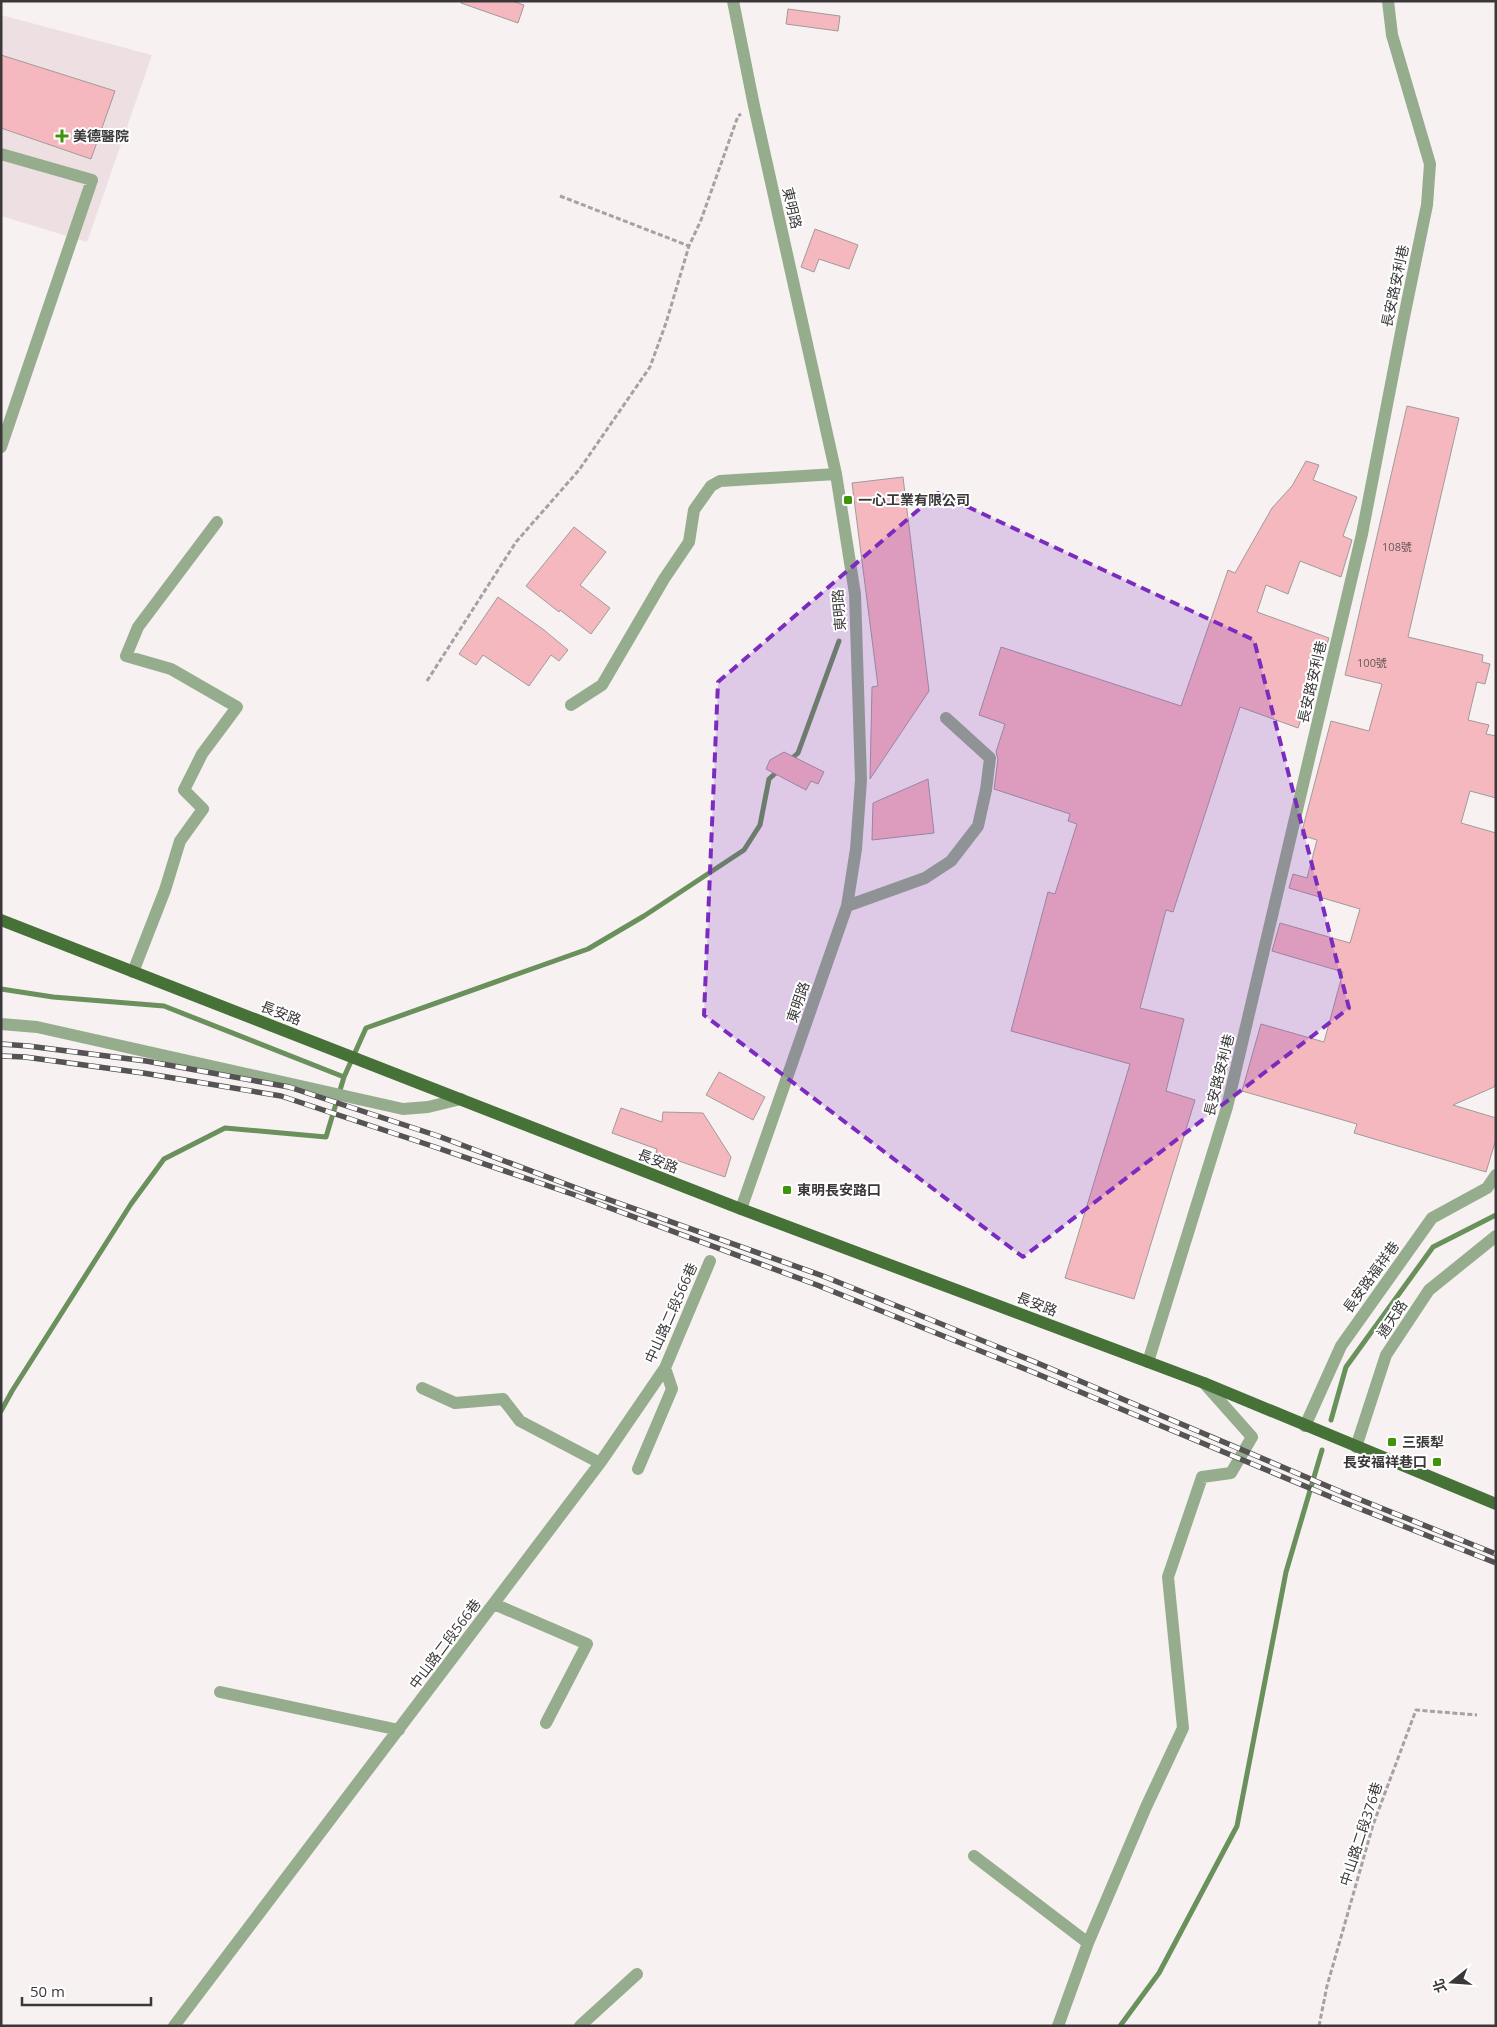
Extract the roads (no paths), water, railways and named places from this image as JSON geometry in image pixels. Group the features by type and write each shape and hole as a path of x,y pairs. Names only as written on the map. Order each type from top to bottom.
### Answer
{"main road":[{"name":"長安路","path":"1,920 741,1209 1204,1383 1305,1426"},
{"path":"1305,1426 1496,1504"}],"street":[{"name":"東明路","path":"733,1 754,106 836,474 855,594 861,780 856,849 847,906 741,1209"},
{"name":"長安路安利巷","path":"1148,1362 1227,1107 1362,534 1402,322 1427,205 1430,164 1392,35 1388,1"},
{"path":"1,154 92,180 1,447"},
{"path":"571,705 602,685 664,579 689,542 694,510 710,486 720,481 836,474"},
{"path":"133,972 165,890 180,841 203,809 184,790 202,754 238,707 171,669 126,656 138,627 217,522"},
{"path":"847,906 925,878 951,861 978,826 986,790 990,758 946,718"},
{"path":"1,1024 46,1029 403,1109 428,1107 461,1099"},
{"name":"長安路福祥巷","path":"1305,1426 1341,1346 1432,1218 1487,1188 1496,1175"},
{"name":"通天路","path":"1356,1447 1386,1355 1429,1290 1496,1236"},
{"name":"中山路二段566巷","path":"174,2026 600,1463 665,1368 710,1261"},
{"path":"638,1469 672,1389 665,1368"},
{"path":"1058,2026 1088,1943 1146,1807 1183,1728 1168,1577 1202,1477 1231,1474 1252,1437 1204,1383"},
{"path":"422,1388 455,1403 503,1399 520,1421 600,1463"},
{"path":"494,1604 587,1644 546,1723"},
{"path":"220,1692 399,1730"},
{"path":"974,1856 1088,1943"},
{"path":"580,2026 637,1974"}],"waterway":[{"path":"789,761 798,753 839,641"},
{"path":"1,989 53,997 164,1006 344,1077 366,1028 588,949 644,916 744,850 760,825 769,779 779,770"},
{"path":"1,1411 131,1204 164,1159 225,1128 326,1137 344,1077"},
{"path":"1331,1420 1346,1367 1433,1247 1496,1215"},
{"path":"1120,2026 1159,1973 1237,1826 1286,1572 1322,1450"}],"railway":[{"path":"1,1044 146,1061 289,1087 438,1136 579,1189 823,1276 1035,1362 1346,1494 1496,1554"},
{"path":"1,1056 25,1057 143,1073 281,1096 429,1145 575,1195 817,1285 1035,1373 1343,1502 1496,1563"}],"place":[{"name":"美德醫院","path":"62,136"},
{"name":"一心工業有限公司","path":"848,500"},
{"name":"東明長安路口","path":"787,1190"},
{"name":"三張犁","path":"1392,1442"},
{"name":"長安福祥巷口","path":"1437,1462"}]}
